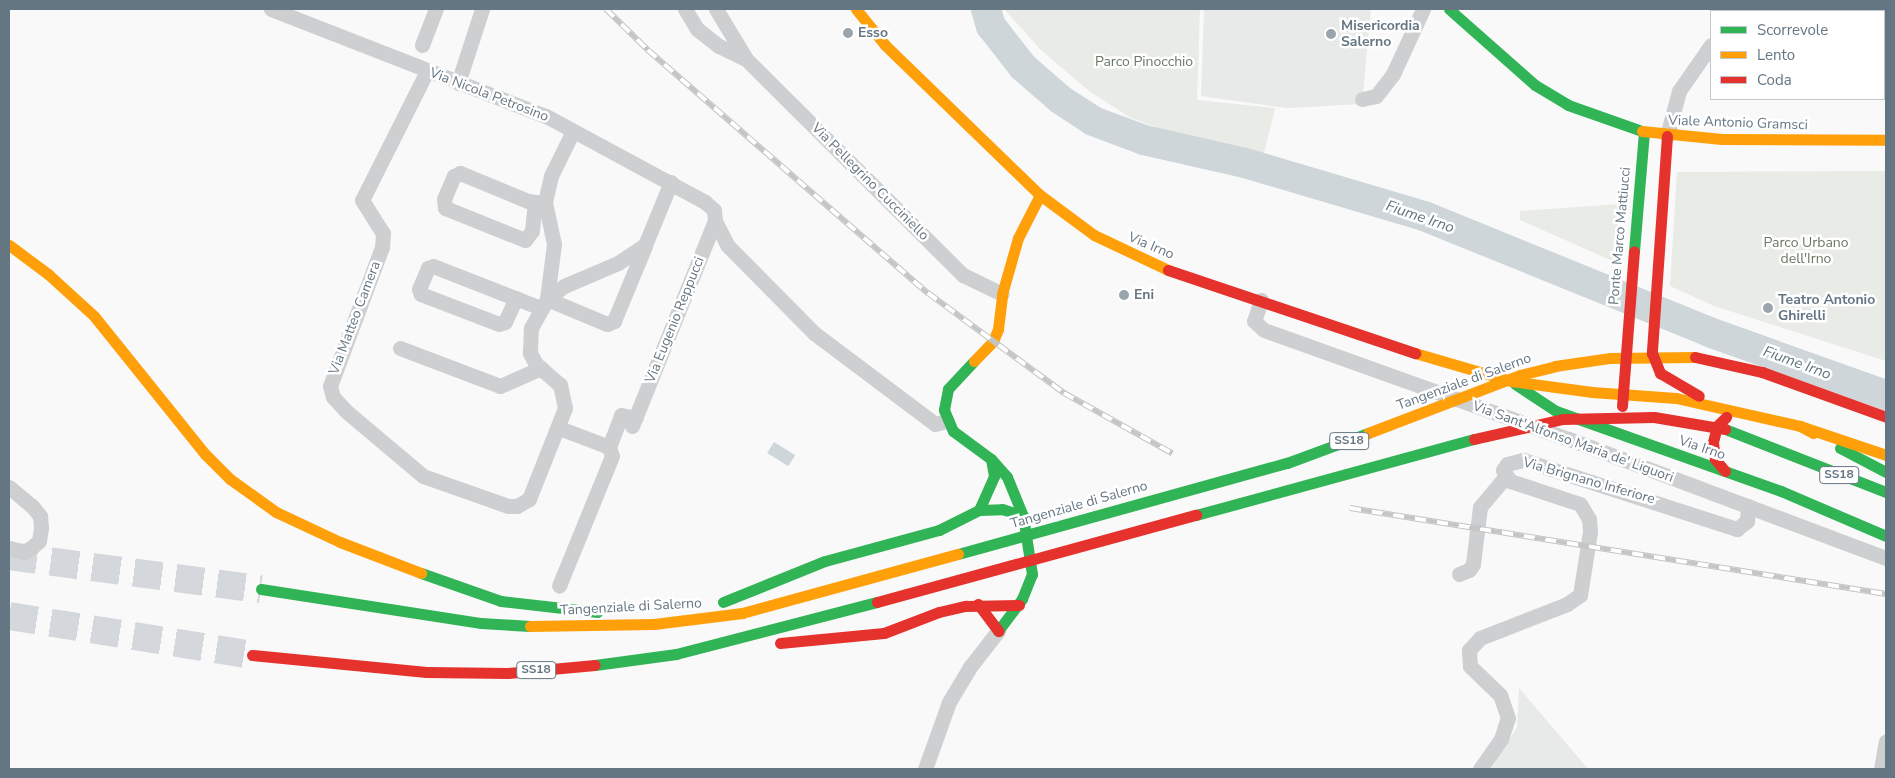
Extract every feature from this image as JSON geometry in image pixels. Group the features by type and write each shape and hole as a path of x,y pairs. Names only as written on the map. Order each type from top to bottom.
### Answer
{"main road":[{"name":"Via Irno","path":"856,9 885,45 1040,195 1094,235 1158,267 1457,367 1511,381 1592,392 1676,398 1800,426 1886,472"},
{"name":"Viale Antonio Gramsci","path":"1449,9 1535,86 1568,104 1644,132 1667,136 1886,140"},
{"name":"Ponte Marco Mattiucci","path":"1644,132 1626,364 1622,393 1624,419 1645,444"},
{"path":"1667,136 1651,343 1654,362 1664,376 1743,414"},
{"path":"978,604 998,631 1018,605 1032,574 1023,516 1007,477 991,459 952,431 944,410 948,389 993,341 999,326 1002,294 1018,238 1028,213 1040,195"},
{"path":"9,245 48,274 94,316 205,454 230,479 276,512 340,542 473,593 501,601 587,610 654,624 754,592 825,561 939,530 979,510 1002,509 1023,516"},
{"name":"Tangenziale di Salerno","path":"261,589 481,623 554,627 654,624 742,613 810,596 1287,463 1487,386 1563,364 1610,358 1684,355 1762,372 1886,416"},
{"path":"1592,392 1610,381 1626,364"},
{"name":"Via Irno","path":"1511,381 1556,411 1781,491 1886,536"},
{"path":"1725,472 1715,459 1714,435 1722,420 1743,414"},
{"name":"SS18","path":"252,655 426,672 508,673 620,663 676,654 815,620 1440,447 1563,418 1619,416 1695,422 1727,429 1793,454 1851,481 1886,492"},
{"path":"1800,426 1886,455"},
{"path":"1793,454 1872,500"},
{"path":"979,510 994,476 991,459"},
{"path":"768,646 884,632 939,612 978,604 1018,605"},
{"path":"620,663 678,664 723,655"}],"street":[{"name":"Via Nicola Petrosino","path":"271,9 458,83 500,97 573,131 671,182 714,210 715,222"},
{"path":"422,45 436,9"},
{"path":"458,83 482,9"},
{"name":"Via Pellegrino Cucciniello","path":"686,9 697,29 719,46 746,59"},
{"name":"Via Pellegrino Cucciniello","path":"716,9 746,59 963,275 1002,294"},
{"path":"1362,99 1376,96 1393,74 1423,9"},
{"path":"1827,9 1838,9"},
{"path":"1667,136 1679,91 1710,46"},
{"name":"Via Matteo Camera","path":"427,71 362,200 383,233 382,247 330,386 333,397 374,437 422,476 508,506 517,506 529,499 559,428 565,408 560,385 541,368"},
{"path":"540,202 460,172 454,176 444,199 445,208 525,240 532,231 540,202 573,131"},
{"path":"516,298 506,322 499,324 421,294 419,290 428,268 433,266 516,298 544,303 607,324 614,320 671,182"},
{"path":"400,348 500,386 541,368 530,353 529,340 544,303 554,244 540,202"},
{"path":"715,222 728,246 750,272 814,333 935,424 947,421"},
{"name":"Via Eugenio Reppucci","path":"559,586 610,465 612,456 608,446 620,416 634,422 715,222"},
{"path":"544,303 564,286 618,262 645,245"},
{"name":"Via Sant'Alfonso Maria de' Liguori","path":"1261,300 1254,321 1264,330 1886,558"},
{"path":"559,428 608,446"},
{"name":"Via Brignano Inferiore","path":"1480,769 1502,739 1508,718 1500,695 1470,666 1468,654 1471,646 1480,638 1567,604 1583,590 1590,524 1584,508 1576,501 1518,485 1504,477 1503,470 1507,464 1522,460 1737,529 1748,521 1748,506"},
{"path":"1464,572 1473,564 1479,510 1488,494 1504,477"},
{"path":"9,487 32,506 40,516 41,528 39,541 32,548 24,552 9,548"},
{"path":"925,769 949,702 970,667 998,631"},
{"path":"1881,769 1886,741"}],"shaded area":[{"path":"1204,9 1371,9 1362,104 1287,108 1201,96"},
{"path":"774,442 795,455 788,466 767,453"},
{"path":"1519,688 1588,769 1491,769 1517,727"}],"green space":[{"name":"Parco Pinocchio","path":"1004,9 1200,9 1197,100 1275,108 1263,157 1222,151 1131,118 1089,91 1040,49"},
{"name":"Parco Urbano dell'Irno","path":"1886,171 1886,361 1714,306 1670,286 1677,172"},
{"path":"1619,204 1615,262 1520,220 1520,211"}],"waterway":[{"name":"Fiume Irno","path":"986,9 991,26 1023,67 1061,100 1093,121 1144,140 1245,163 1424,216 1709,332 1886,395"}],"tunnel":[{"path":"9,556 261,589"},
{"path":"9,616 252,655"}],"railway":[{"path":"606,9 648,50 928,293 1064,393 1172,453"},
{"path":"1350,508 1886,594"}],"traffic: fast":[{"path":"1449,9 1535,85 1568,105 1642,131"},
{"path":"1634,251 1644,132"},
{"path":"974,361 948,389 944,410 953,431 991,459 1007,477 1023,516 1032,574 1022,599 998,631"},
{"path":"1515,384 1556,411 1781,491 1886,536"},
{"path":"1725,429 1886,492"},
{"path":"958,554 1287,463 1368,433"},
{"path":"1196,515 1474,439"},
{"path":"1840,448 1886,472"},
{"path":"979,510 994,476 991,459"},
{"path":"723,602 825,561 939,530 979,510 1002,509 1023,516"},
{"path":"421,573 501,601 597,612"},
{"path":"261,589 481,623 530,626"},
{"path":"595,665 676,654 877,602"}],"traffic: slow":[{"path":"856,9 885,45 1040,195 1094,235 1168,270"},
{"path":"1642,131 1722,139 1886,140"},
{"path":"974,361 993,341 998,329 1002,294 1018,238 1040,195"},
{"path":"9,245 48,274 94,316"},
{"path":"94,316 205,454 230,479 276,512 340,542 421,573"},
{"path":"1415,353 1511,381 1592,392 1676,398 1800,426 1813,433"},
{"path":"1368,433 1520,375 1555,366 1610,358 1695,357"},
{"path":"1800,426 1886,455"},
{"path":"530,626 654,624 742,613 958,554"}],"traffic: jam":[{"path":"1667,136 1652,353 1660,373 1699,396"},
{"path":"1622,406 1634,251"},
{"path":"1168,270 1415,353"},
{"path":"1695,357 1762,372 1886,417"},
{"path":"1474,439 1563,419 1654,417 1725,429"},
{"path":"1725,471 1715,459 1713,442 1717,426 1726,417"},
{"path":"877,602 1196,515"},
{"path":"978,604 998,631"},
{"path":"780,643 884,633 939,612 966,606 1019,605"},
{"path":"252,655 426,672 508,673 595,665"}],"place":[{"name":"Esso","path":"848,33"},
{"name":"Misericordia Salerno","path":"1331,34"},
{"name":"Eni","path":"1124,295"},
{"name":"Teatro Antonio Ghirelli","path":"1768,308"}]}
